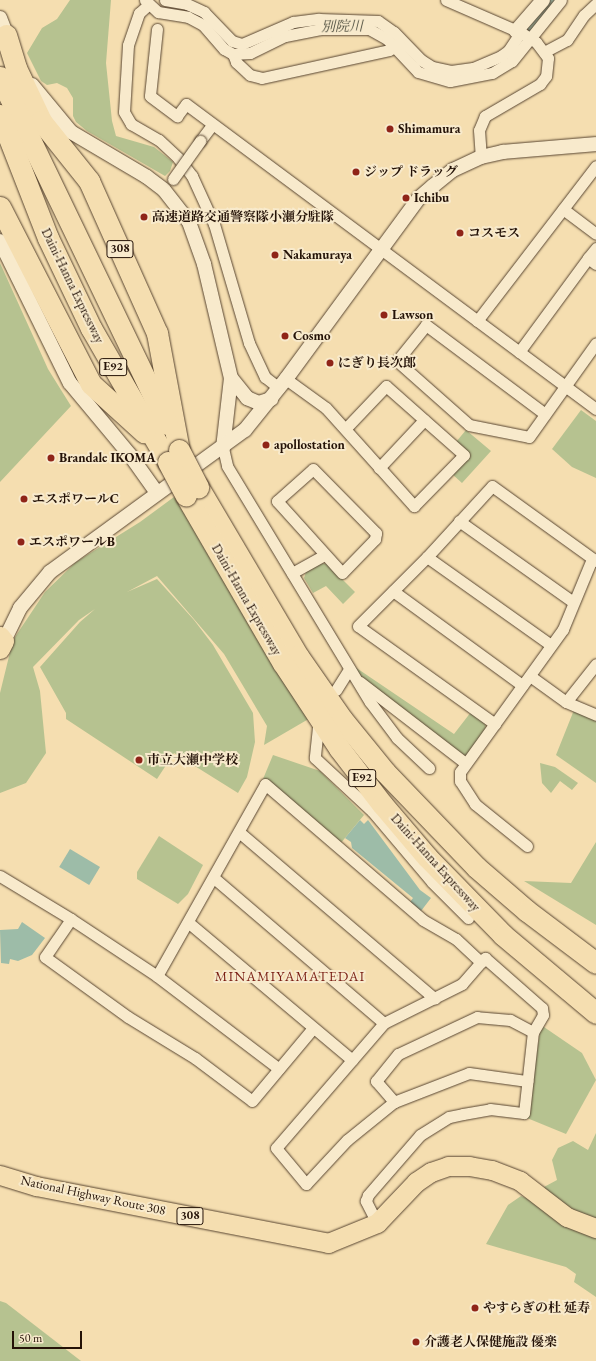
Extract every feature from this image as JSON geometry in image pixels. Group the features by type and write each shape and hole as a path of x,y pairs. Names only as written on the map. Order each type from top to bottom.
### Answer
{"highway":[{"path":"3,27 8,73"},
{"name":"Daini-Hanna Expressway","path":"8,73 168,453"},
{"name":"308","path":"8,73 41,121 89,180 158,333 168,453"},
{"name":"Daini-Hanna Expressway","path":"0,115 48,238 88,322 192,492 298,656 342,719 385,772 476,867 527,910 596,962"},
{"path":"0,207 91,384 168,453"},
{"name":"Daini-Hanna Expressway","path":"192,492 283,663 339,748 382,804 443,874 503,935 596,1013"},
{"name":"National Highway Route 308","path":"0,1175 36,1186 328,1243 377,1223 416,1182 439,1169 464,1165 492,1170 520,1181 567,1218 596,1228"}],"street":[{"path":"165,0 187,4 204,12 232,41 242,44 278,27 319,19 378,21 394,32 398,45 418,72 450,81 461,81 502,68 512,61 524,34 543,0"},
{"path":"446,0 524,34 544,52 548,66 540,84 483,119 479,130 481,157"},
{"path":"524,34 562,0"},
{"path":"345,429 386,386 464,455 414,506 326,408 282,384 265,377 249,343 214,224 192,176 178,158 159,140 131,124 124,112 128,45 139,13 146,2 158,12 197,21 224,49 233,54 250,53 286,36 320,29 369,29 398,45"},
{"path":"544,52 567,40 584,15 596,4"},
{"path":"3,27 24,73 59,120 76,135 107,155 169,185 197,240 231,378 223,448 227,466 355,679 398,738 429,768"},
{"path":"157,29 150,96 177,116 186,104 212,125 381,249 564,387 596,409"},
{"path":"233,54 236,62 250,75 262,78 398,45"},
{"path":"169,185 212,125"},
{"path":"1,642 20,608 50,572 157,493 223,448 245,430 271,399 381,249 429,190 453,170 481,157 503,152 596,144"},
{"path":"477,321 596,166"},
{"path":"563,209 596,234"},
{"path":"0,241 70,383 130,455 157,493"},
{"path":"518,352 592,261 596,248"},
{"path":"545,414 426,325 397,361 469,425 529,437 596,343"},
{"path":"231,378 247,398 259,403 271,399"},
{"path":"379,468 424,420"},
{"path":"313,469 376,533 375,539 342,573 324,555 277,501 313,469"},
{"path":"495,724 358,626 427,558 492,486 594,560 573,602 563,629 495,724 465,763 460,772 460,781 464,792 475,804 527,846"},
{"path":"459,521 573,602"},
{"path":"292,573 324,555"},
{"path":"427,558 551,646"},
{"path":"393,591 522,685"},
{"path":"566,702 596,664"},
{"path":"336,690 349,669"},
{"path":"530,676 566,702 596,715"},
{"path":"355,679 465,763"},
{"path":"318,727 315,758 372,811 432,882 468,918"},
{"path":"157,976 189,923 265,784 422,920 456,939 482,962"},
{"path":"239,832 435,999"},
{"path":"0,876 71,919 157,976 279,1069"},
{"path":"214,878 384,1023"},
{"path":"71,919 45,957 128,1017 195,1058 252,1101 313,1028"},
{"path":"189,923 352,1060"},
{"path":"377,1223 366,1201 368,1195 420,1135 449,1117 463,1114 490,1109 524,1113 533,1032 542,1015 542,1008 485,958 462,984 435,999 384,1023 276,1148 306,1184 348,1140 394,1102 469,1073 527,1081"},
{"path":"394,1102 376,1082 398,1054 477,1017 510,1020 533,1032"}],"green space":[{"path":"70,0 111,0 106,63 112,121 116,136 154,147 173,162 170,171 165,176 87,131 76,122 73,116 73,98 67,88 57,83 47,85 41,81 27,53 42,28 57,19"},
{"path":"0,263 48,369 71,406 0,482"},
{"path":"581,410 596,421 596,478 572,467 552,449"},
{"path":"466,430 491,451 462,483 452,474 469,455 456,442"},
{"path":"174,497 312,717 264,745 267,726 224,654 157,576 127,592 157,579 194,620 213,645 253,713 255,742 247,777 238,793 174,753 157,779 66,719 66,713 40,667 80,622 95,609 79,620 33,667 40,691 46,753 26,783 0,793 0,693 13,640 45,592 76,562 140,522"},
{"path":"320,563 327,564 355,592 343,604 326,586 313,593 304,578 306,572"},
{"path":"355,667 454,734 471,712 485,723 486,729 468,755 463,756 360,676"},
{"path":"574,710 596,720 596,783 556,755"},
{"path":"273,755 320,771 364,815 340,844 263,779"},
{"path":"540,763 555,767 578,783 572,790 560,781 551,793 542,783"},
{"path":"159,836 203,865 188,894 178,904 137,879 137,872"},
{"path":"596,842 596,925 524,881 571,883"},
{"path":"541,1025 582,1053 596,1080 566,1134 527,1118"},
{"path":"596,1133 596,1297 574,1282 576,1274 566,1267 486,1244 508,1205 521,1196 533,1201 548,1194 544,1187 557,1180 552,1160 558,1148 573,1141 588,1150"},
{"path":"0,1301 6,1303 81,1361 0,1361"}],"shaded area":[{"path":"360,820 364,824 368,820 420,890 431,898 421,911 410,902 413,898 352,848 351,842 345,838"},
{"path":"70,849 100,867 89,885 59,867"},
{"path":"22,922 45,938 32,955 18,961 10,959 9,964 1,963 0,930 18,929"}],"waterway":[{"name":"別院川","path":"523,39 555,0"},
{"name":"別院川","path":"269,39 287,30 326,25"}],"place":[{"name":"Shimamura","path":"390,129"},
{"name":"ジップ ドラッグ","path":"356,172"},
{"name":"Ichibu","path":"406,198"},
{"name":"高速道路交通警察隊小瀬分駐隊","path":"144,217"},
{"name":"コスモス","path":"460,233"},
{"name":"Nakamuraya","path":"275,255"},
{"name":"Lawson","path":"384,315"},
{"name":"Cosmo","path":"285,336"},
{"name":"にぎり長次郎","path":"330,363"},
{"name":"apollostation","path":"266,445"},
{"name":"Brandale IKOMA","path":"51,458"},
{"name":"エスポワールC","path":"24,499"},
{"name":"エスポワールB","path":"21,542"},
{"name":"市立大瀬中学校","path":"139,760"},
{"name":"やすらぎの杜 延寿","path":"475,1308"},
{"name":"介護老人保健施設 優楽","path":"416,1342"}],"district":[{"name":"MINAMIYAMATEDAI","path":"290,976"}]}
